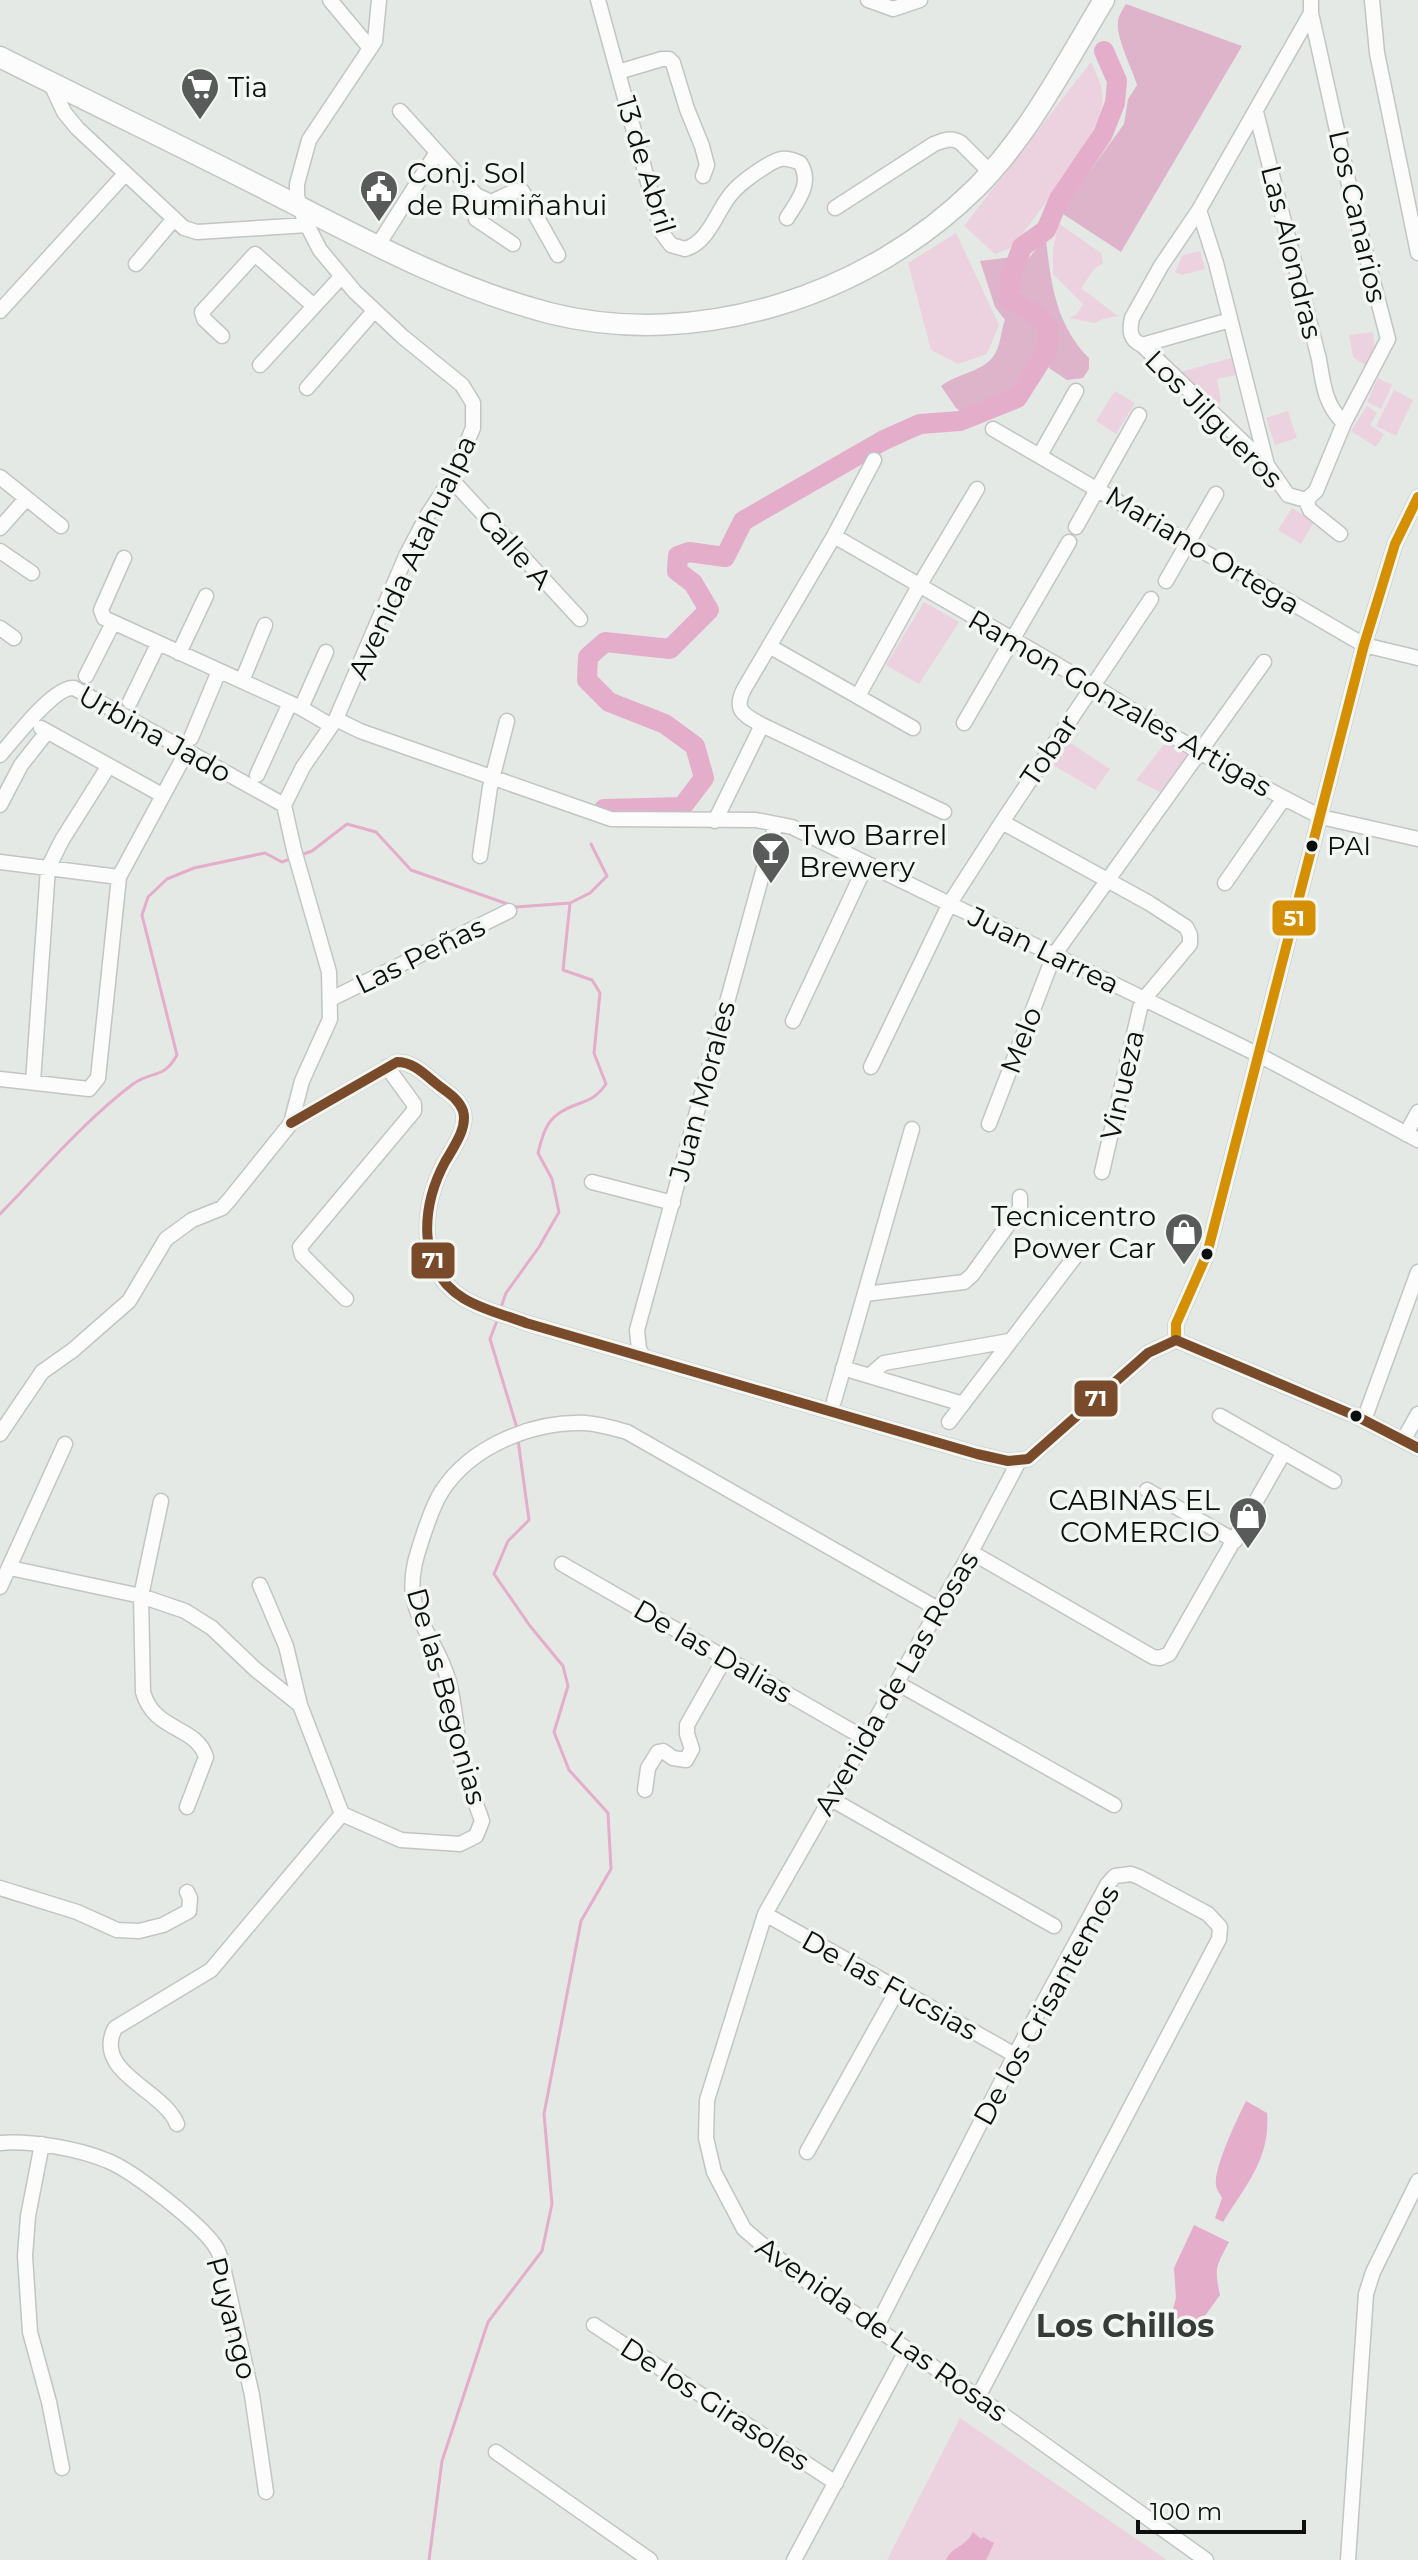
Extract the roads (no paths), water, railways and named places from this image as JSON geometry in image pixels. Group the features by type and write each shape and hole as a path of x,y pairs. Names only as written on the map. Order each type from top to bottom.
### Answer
{"highway":[{"path":"0,57 304,216 485,293 552,314 634,324 711,320 785,304 836,284 890,257 935,224 990,172 1020,135 1104,0"}],"street":[{"path":"330,0 370,48"},
{"path":"50,82 64,112 77,128 184,228 197,232 304,216 297,184 309,140 370,48 377,33 379,0"},
{"name":"13 de Abril","path":"598,0 662,233 671,245 685,249 702,240 730,196 752,175 778,158 800,163 805,171 805,187 787,218"},
{"path":"868,0 893,9 920,0"},
{"path":"1372,0 1377,53 1418,253"},
{"name":"Los Jilgueros","path":"1311,6 1256,112 1132,318 1131,335 1267,465 1288,495 1306,500 1316,491 1344,423"},
{"name":"Los Canarios","path":"1311,6 1355,212 1388,339 1344,423"},
{"path":"618,72 662,59 673,63 702,146 707,165 703,176"},
{"path":"400,111 476,195 491,202 522,191 558,255"},
{"name":"Las Alondras","path":"1256,112 1316,345 1324,392 1332,409 1344,423"},
{"path":"835,208 934,144 946,140 956,139 990,172"},
{"path":"378,245 437,152"},
{"path":"0,311 125,174"},
{"path":"476,195 476,219 513,244"},
{"path":"1199,210 1216,263 1267,465"},
{"name":"Avenida Atahualpa","path":"284,805 303,767 333,722 406,556 451,479 473,428 473,403 455,378 423,355 341,277 320,250 304,216"},
{"path":"136,264 173,220"},
{"path":"222,336 204,319 202,312 255,254 314,306"},
{"path":"260,365 341,277"},
{"path":"307,388 374,311"},
{"path":"1142,345 1230,320"},
{"path":"1040,455 1076,391"},
{"path":"1076,527 1139,415"},
{"name":"Mariano Ortega","path":"993,429 1364,645 1418,658"},
{"path":"874,460 834,536 738,700 745,715 762,725 944,812"},
{"path":"0,477 61,526"},
{"name":"Calle A","path":"451,479 580,619"},
{"path":"858,696 977,489"},
{"path":"1166,581 1216,494"},
{"path":"1176,1340 1176,1324 1207,1254 1364,645 1395,544 1418,497"},
{"path":"0,528 26,499"},
{"path":"1306,500 1310,510 1340,534"},
{"name":"Ramon Gonzales Artigas","path":"834,536 1092,685 1199,752 1284,798 1321,817 1418,839"},
{"path":"964,723 1069,542"},
{"path":"0,551 32,573"},
{"path":"86,676 113,623 104,618 101,610 124,558"},
{"path":"179,653 206,596"},
{"name":"Tobar","path":"871,1067 950,903 1151,599"},
{"name":"Juan Larrea","path":"113,623 333,722 611,819 756,820 792,827 1259,1055 1412,1137"},
{"path":"242,681 265,625"},
{"path":"0,628 14,638"},
{"path":"130,702 158,644"},
{"path":"769,646 913,728"},
{"path":"257,775 326,652"},
{"name":"Melo","path":"989,1124 1054,955 1264,662"},
{"path":"0,1079 89,1089 96,1085 119,877 189,744 219,671"},
{"name":"Urbina Jado","path":"0,755 54,696 70,687 86,692 189,744 284,805"},
{"path":"480,856 492,777 507,721"},
{"path":"715,821 762,725"},
{"path":"0,805 44,730 162,795"},
{"path":"33,1082 48,868 108,767"},
{"path":"1225,883 1284,798"},
{"path":"284,805 329,972 331,999 330,1019 302,1081 291,1123"},
{"path":"1002,822 1186,927 1190,944 1144,999"},
{"name":"Juan Morales","path":"644,1358 639,1349 637,1330 776,824"},
{"path":"0,862 119,877"},
{"path":"793,1021 866,865"},
{"name":"Las Peñas","path":"331,999 509,911"},
{"name":"Vinueza","path":"1102,1172 1144,999"},
{"path":"0,1434 35,1379 129,1301 166,1239 192,1220 222,1208 291,1123 397,1062 413,1065 456,1099 464,1113 463,1128 435,1182 429,1201 428,1247 441,1279 464,1299 526,1323 931,1442 1019,1461 1034,1456 1148,1353 1176,1340 1364,1420 1418,1448"},
{"path":"346,1299 302,1255 300,1247 414,1111 414,1104 387,1067"},
{"path":"1412,1137 1418,1112"},
{"path":"834,1401 912,1129"},
{"path":"592,1182 673,1203"},
{"path":"865,1294 967,1280 1020,1208 1020,1197"},
{"path":"931,1442 1074,1258"},
{"path":"1364,1420 1418,1272"},
{"path":"870,1375 884,1363 1009,1341"},
{"path":"843,1368 963,1404"},
{"path":"1404,1439 1418,1414"},
{"path":"1220,1416 1334,1481"},
{"name":"De las Begonias","path":"342,1814 401,1840 460,1844 476,1836 482,1821 463,1767 448,1679 436,1647 421,1624 413,1595 412,1572 434,1504 444,1488 465,1464 506,1439 532,1430 584,1423 627,1432 938,1609"},
{"path":"0,1587 65,1444"},
{"path":"971,1552 1156,1658 1169,1654 1284,1452"},
{"name":"Avenida de Las Rosas","path":"1019,1461 971,1552 765,1914 707,2100 706,2138 714,2172 744,2229 799,2276 978,2397 1206,2560"},
{"path":"1147,1490 1235,1541"},
{"path":"161,1501 141,1596 143,1692 147,1706 157,1717 203,1749 206,1757 187,1807"},
{"name":"De las Dalias","path":"562,1564 864,1738"},
{"path":"10,1568 141,1596 185,1611 212,1628 256,1670 300,1705"},
{"path":"177,2124 166,2105 129,2078 117,2064 110,2050 110,2038 115,2028 211,1970 342,1814 300,1705 286,1646 260,1585"},
{"path":"645,1790 648,1768 658,1752 686,1760 692,1749 687,1725 725,1658"},
{"path":"897,1683 1114,1805"},
{"path":"831,1799 1054,1926"},
{"name":"De los Crisantemos","path":"876,2328 1015,2055 1107,1885 1115,1876 1139,1877 1208,1914 1220,1927 1219,1939 978,2397"},
{"path":"0,1888 77,1912 117,1930 139,1931 163,1925 189,1911 187,1892"},
{"name":"De las Fucsias","path":"765,1914 1015,2055"},
{"path":"807,2152 898,1989"},
{"name":"Puyango","path":"0,2143 24,2141 107,2160 137,2178 196,2226 216,2248 252,2395 266,2492"},
{"path":"42,2144 28,2216 25,2256 30,2332 49,2402 62,2468"},
{"path":"1348,2560 1366,2294 1373,2272 1418,2181"},
{"name":"De los Girasoles","path":"594,2325 836,2483"},
{"path":"794,2560 906,2351"},
{"path":"496,2452 650,2560"}],"waterway":[{"path":"604,809 682,807 704,778 695,746 665,724 609,702 587,680 588,657 605,642 670,649 709,610 693,583 677,571 678,556 689,552 725,557 743,521 884,440 920,424 960,421 1017,398 1047,351 1048,328 1039,316 1009,299 1010,279 1022,247 1046,230 1059,199 1103,134 1115,103 1117,81 1104,51"},
{"path":"301,855 312,851 347,824 376,832 411,870 516,907 570,903 590,893 607,876 591,844"},
{"path":"0,1214 98,1114 133,1084 167,1068 177,1055 142,915 148,897 167,879 194,868 265,853 282,862 290,859"},
{"path":"500,1310 506,1293 539,1247 559,1212 552,1179 538,1153 545,1131 558,1114 595,1096 606,1084 594,1053 600,993 592,980 563,970 570,903"},
{"path":"498,1318 490,1339 517,1428"},
{"path":"429,2560 442,2461 488,2322 542,2251 552,2204 544,2114 581,1921 611,1869 608,1813 569,1770 554,1732 568,1686 563,1666 530,1626 494,1574 508,1541 529,1520 518,1440"}],"place":[{"name":"Tia","path":"200,121"},
{"name":"Conj. Sol de Rumiñahui","path":"379,223"},
{"name":"PAI","path":"1312,846"},
{"name":"Two Barrel Brewery","path":"771,885"},
{"name":"Tecnicentro Power Car","path":"1184,1266"},
{"name":"CABINAS EL COMERCIO","path":"1248,1550"}],"district":[{"name":"Los Chillos","path":"1125,2325"}]}
